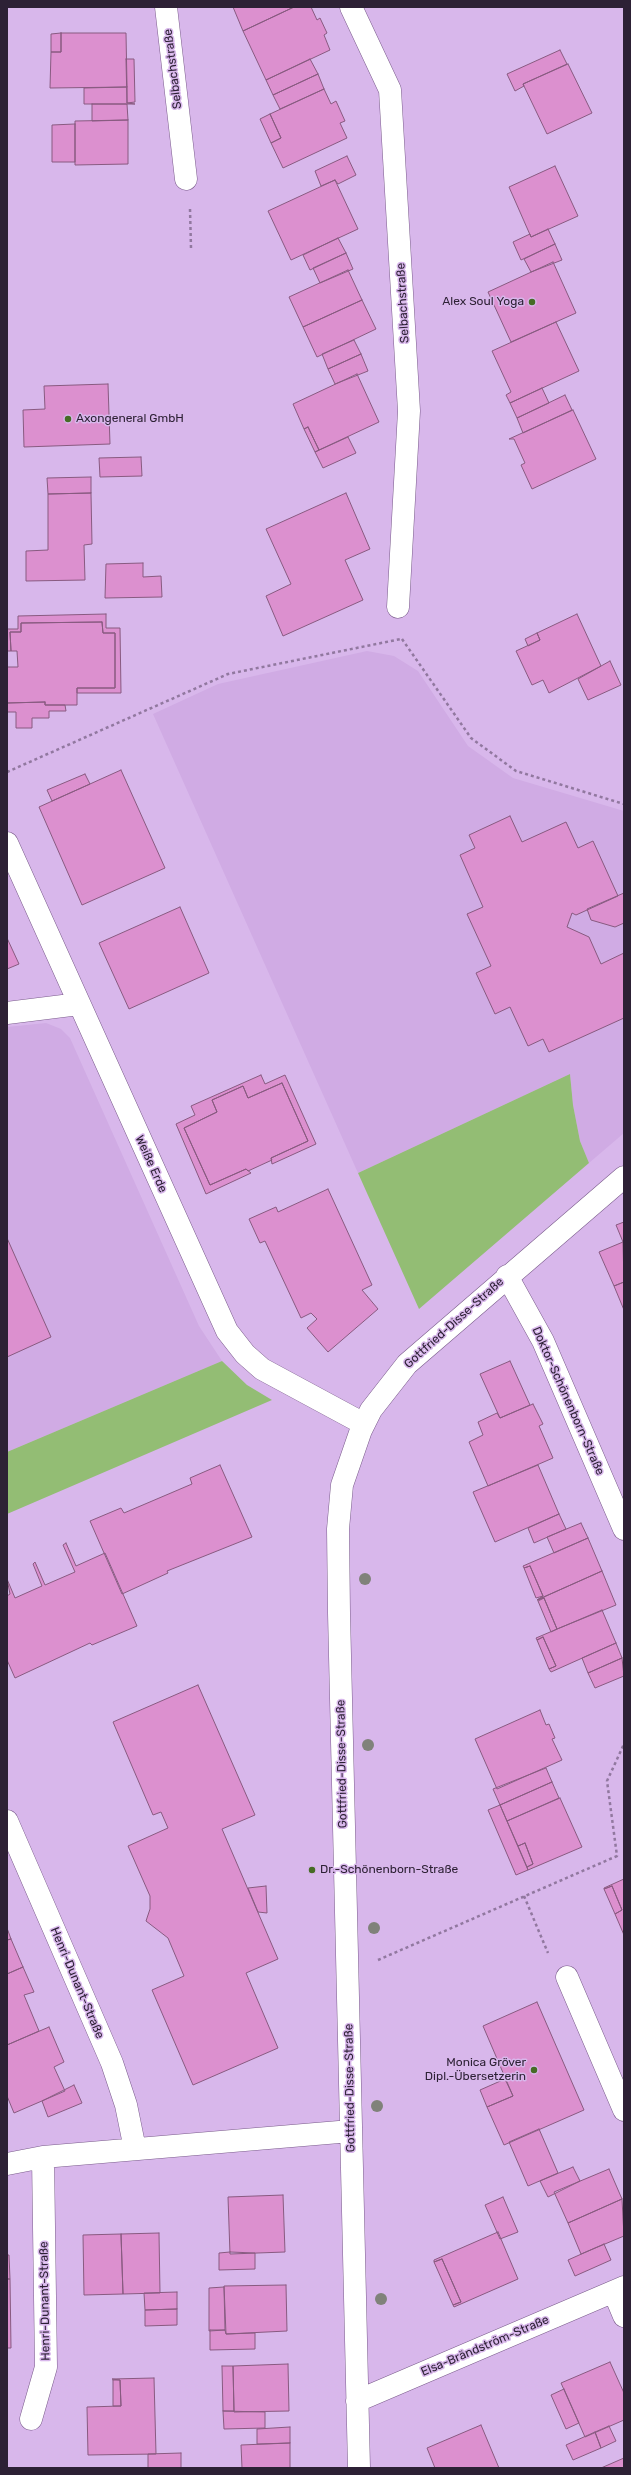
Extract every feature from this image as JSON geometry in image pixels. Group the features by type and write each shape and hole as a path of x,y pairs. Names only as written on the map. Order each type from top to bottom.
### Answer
{"street":[{"name":"Selbachstraße","path":"166,7 186,179"},
{"name":"Selbachstraße","path":"352,7 390,90 409,411 398,607"},
{"name":"Weiße Erde","path":"7,843 227,1331 245,1354 262,1369 364,1424"},
{"path":"7,1013 79,1004"},
{"name":"Gottfried-Disse-Straße","path":"359,2468 338,1529 342,1485 364,1424 385,1389 407,1364 506,1276 624,1177"},
{"name":"Doktor-Schönenborn-Straße","path":"506,1276 543,1341 624,1529"},
{"name":"Henri-Dunant-Straße","path":"7,1821 112,2063 126,2105 135,2149"},
{"path":"566,1977 624,2110"},
{"path":"7,2164 43,2157 351,2131"},
{"name":"Henri-Dunant-Straße","path":"31,2419 46,2367 43,2157"},
{"name":"Elsa-Brändström-Straße","path":"357,2401 619,2289 624,2316"}],"path":[{"path":"186,179 191,214 191,248"},
{"path":"398,607 402,639 471,738 516,771 624,804"},
{"path":"7,772 228,674 402,639"},
{"path":"348,1973 618,1856 606,1781 624,1744"},
{"path":"524,1896 554,1968 566,1977"}],"shaded area":[{"path":"367,651 394,656 418,671 468,746 513,778 624,811 624,1133 589,1163 580,1141 573,1105 570,1074 358,1173 153,714 218,684"},
{"path":"46,1023 61,1029 70,1038 199,1326 222,1361 7,1452 7,1027"}],"green space":[{"path":"570,1074 573,1105 580,1141 589,1163 419,1309 358,1173"},
{"path":"222,1361 247,1385 272,1400 7,1514 7,1452"}],"building":[{"path":"233,7 294,7 243,31"},
{"path":"294,7 311,7 317,20 320,18 327,33 324,35 330,50 266,80 243,31"},
{"path":"61,33 126,33 127,87 50,88 51,52 61,52"},
{"path":"61,33 61,52 51,52 51,34"},
{"path":"560,50 567,64 523,84 524,86 515,91 507,74"},
{"path":"126,59 134,59 135,102 127,103"},
{"path":"310,59 318,74 273,95 266,80"},
{"path":"568,64 592,113 547,134 523,84"},
{"path":"318,74 324,89 280,109 273,95"},
{"path":"127,87 127,103 135,104 84,104 84,88"},
{"path":"324,89 331,104 336,101 345,121 340,123 347,138 283,168 271,143 281,138 270,114"},
{"path":"92,104 127,104 128,120 92,121"},
{"path":"270,114 281,138 271,143 260,119"},
{"path":"128,120 128,164 75,165 75,121"},
{"path":"75,124 75,162 52,162 52,125"},
{"path":"347,156 356,175 338,184 335,180 321,186 315,171"},
{"path":"555,166 578,216 531,237 509,187"},
{"path":"335,180 358,229 291,260 268,211"},
{"path":"548,229 555,244 521,260 513,242 530,234 531,237"},
{"path":"338,238 346,253 310,270 303,255"},
{"path":"555,244 562,260 531,272 524,259"},
{"path":"346,253 353,269 320,283 313,268"},
{"path":"553,262 576,313 511,342 488,292"},
{"path":"348,270 362,300 303,327 289,297"},
{"path":"362,300 376,329 317,357 303,327"},
{"path":"556,322 579,371 510,403 506,395 511,392 492,351"},
{"path":"354,340 361,354 328,369 322,354"},
{"path":"361,354 368,371 335,384 328,369"},
{"path":"357,374 379,422 319,450 308,427 304,429 293,404"},
{"path":"108,384 110,444 24,447 23,410 45,409 44,386"},
{"path":"542,388 549,403 517,418 510,403"},
{"path":"565,395 572,410 523,433 517,418"},
{"path":"573,410 596,459 532,489 521,465 525,463 514,439 509,439"},
{"path":"308,427 319,450 315,452 304,429"},
{"path":"348,437 356,453 323,468 315,452"},
{"path":"141,457 142,476 100,477 99,458"},
{"path":"91,477 91,493 48,494 47,478"},
{"path":"91,493 92,544 84,545 85,580 26,581 26,551 48,550 48,494"},
{"path":"346,493 370,549 345,560 363,600 283,636 266,596 291,584 266,529"},
{"path":"143,563 143,577 161,576 162,597 105,598 106,564"},
{"path":"106,614 106,628 120,628 121,693 77,693 77,688 115,688 115,633 103,633 102,622 21,623 21,632 10,632 11,651 7,651 7,629 18,629 18,616"},
{"path":"577,614 601,666 549,693 543,680 532,685 516,651 540,640 537,633"},
{"path":"102,622 103,633 115,633 115,688 77,688 77,705 45,705 45,702 7,703 7,667 18,667 17,651 11,651 10,632 21,632 21,623"},
{"path":"537,633 540,640 528,646 525,639"},
{"path":"610,661 621,685 588,700 578,679"},
{"path":"45,702 45,705 65,705 66,711 49,711 49,718 32,718 32,728 16,728 16,712 7,712 7,703"},
{"path":"121,770 165,868 82,905 39,807"},
{"path":"85,774 90,784 52,801 47,790"},
{"path":"510,816 522,842 566,822 578,848 593,841 618,896 576,915 572,913 567,927 589,937 601,964 624,953 624,1018 549,1052 543,1039 528,1046 510,1007 495,1014 476,973 491,966 467,914 483,907 460,855 475,848 469,835"},
{"path":"624,893 624,923 615,927 591,920 587,909"},
{"path":"180,907 209,973 129,1009 99,943"},
{"path":"7,938 19,964 7,969"},
{"path":"261,1075 265,1084 285,1075 316,1144 272,1164 271,1158 308,1141 282,1083 248,1098 243,1086 212,1100 217,1112 184,1128 210,1185 246,1169 251,1173 206,1194 176,1124 195,1115 191,1106"},
{"path":"282,1083 308,1141 271,1158 272,1160 248,1171 246,1169 210,1185 184,1128 217,1112 212,1100 243,1086 248,1098"},
{"path":"328,1189 372,1285 362,1290 378,1309 328,1352 307,1328 317,1319 311,1313 301,1318 265,1241 260,1243 249,1219 276,1207 278,1212"},
{"path":"624,1222 624,1242 623,1242 616,1225"},
{"path":"7,1238 51,1337 7,1357"},
{"path":"623,1242 624,1282 614,1286 599,1252"},
{"path":"624,1282 624,1310 614,1286"},
{"path":"510,1361 530,1405 500,1418 480,1374"},
{"path":"533,1404 543,1424 539,1426 553,1458 488,1486 469,1442 483,1435 478,1422 497,1413 500,1418"},
{"path":"220,1465 252,1537 167,1571 168,1573 122,1594 90,1521 121,1508 124,1513 192,1484 190,1478"},
{"path":"538,1465 559,1514 495,1542 473,1492"},
{"path":"559,1514 566,1529 534,1543 528,1528"},
{"path":"581,1523 588,1538 554,1553 547,1537"},
{"path":"588,1538 602,1571 537,1600 543,1596 530,1566 524,1568 523,1566"},
{"path":"66,1543 76,1566 105,1553 137,1626 92,1645 90,1643 15,1678 7,1660 7,1596 10,1594 7,1579 15,1598 42,1586 33,1564 35,1562 45,1585 75,1572 63,1545"},
{"path":"530,1566 543,1596 536,1598 524,1568"},
{"path":"602,1571 616,1605 557,1629 544,1598 537,1600"},
{"path":"544,1598 557,1629 551,1632 538,1601"},
{"path":"602,1610 616,1643 551,1672 549,1669 556,1666 543,1637 537,1640 536,1638"},
{"path":"543,1637 556,1666 549,1669 537,1640"},
{"path":"616,1643 622,1658 588,1673 582,1658"},
{"path":"622,1658 624,1676 595,1688 588,1673"},
{"path":"198,1685 255,1815 222,1829 278,1959 246,1973 278,2048 193,2085 152,1990 184,1976 168,1938 146,1921 150,1909 150,1896 128,1846 168,1828 161,1812 153,1815 113,1722"},
{"path":"540,1710 546,1725 549,1724 555,1738 552,1739 562,1760 497,1789 475,1739"},
{"path":"546,1768 552,1782 500,1805 493,1789"},
{"path":"552,1782 559,1798 507,1821 500,1805"},
{"path":"560,1798 582,1847 528,1870 527,1867 533,1864 525,1843 518,1846 507,1821"},
{"path":"500,1805 528,1870 516,1875 488,1810"},
{"path":"525,1843 533,1864 527,1867 518,1846"},
{"path":"624,1879 624,1935 615,1914 622,1910 612,1886 604,1888"},
{"path":"266,1886 267,1913 258,1912 248,1888"},
{"path":"612,1886 622,1910 615,1914 604,1889"},
{"path":"7,1928 11,1939 7,1940"},
{"path":"11,1939 23,1967 7,1974 7,1940"},
{"path":"23,1967 34,1992 24,1995 39,2031 7,2045 7,1974"},
{"path":"537,2002 584,2110 504,2145 487,2107 513,2096 483,2026"},
{"path":"49,2027 64,2062 54,2067 65,2091 14,2113 7,2096 7,2045"},
{"path":"505,2079 513,2096 487,2107 480,2090"},
{"path":"74,2085 82,2103 48,2117 42,2101"},
{"path":"539,2129 558,2173 528,2186 509,2142"},
{"path":"573,2167 580,2181 548,2197 540,2181"},
{"path":"609,2169 622,2199 568,2223 554,2192"},
{"path":"283,2195 285,2252 230,2254 228,2197"},
{"path":"503,2197 518,2232 500,2239 485,2205"},
{"path":"622,2199 624,2236 581,2254 568,2223"},
{"path":"498,2232 518,2279 454,2307 453,2305 461,2302 442,2259 434,2262 434,2260"},
{"path":"159,2233 160,2293 123,2294 121,2234"},
{"path":"121,2234 123,2294 84,2295 83,2235"},
{"path":"604,2244 611,2260 575,2276 568,2260"},
{"path":"219,2253 255,2253 255,2269 219,2270"},
{"path":"7,2255 9,2255 10,2279 7,2279"},
{"path":"442,2259 461,2302 453,2305 434,2262"},
{"path":"7,2279 10,2279 11,2348 7,2348"},
{"path":"286,2285 287,2331 226,2334 224,2286"},
{"path":"224,2287 225,2330 209,2331 209,2288"},
{"path":"177,2292 177,2309 145,2310 144,2293"},
{"path":"177,2309 177,2325 145,2326 145,2310"},
{"path":"210,2330 225,2330 226,2334 255,2333 255,2349 210,2350"},
{"path":"610,2362 624,2393 624,2420 585,2437 561,2383"},
{"path":"288,2364 289,2411 234,2412 233,2366"},
{"path":"222,2366 233,2366 234,2411 223,2411"},
{"path":"154,2378 156,2454 88,2455 87,2407 121,2406 120,2380 112,2379"},
{"path":"113,2380 120,2380 121,2406 113,2406"},
{"path":"564,2389 579,2423 566,2429 551,2395"},
{"path":"223,2411 265,2412 265,2428 224,2429"},
{"path":"481,2425 499,2468 435,2468 427,2448"},
{"path":"609,2426 616,2441 601,2448 595,2432"},
{"path":"290,2427 290,2443 257,2444 257,2429"},
{"path":"595,2432 601,2448 573,2460 566,2445"},
{"path":"290,2443 290,2468 242,2468 241,2445"},
{"path":"181,2453 181,2468 148,2468 148,2454"},
{"path":"624,2458 624,2468 601,2468"}],"place":[{"name":"Alex Soul Yoga","path":"532,302"},
{"name":"Axongeneral GmbH","path":"68,419"},
{"name":"Dr.-Schönenborn-Straße","path":"312,1870"},
{"name":"Monica Gröver Dipl.-Übersetzerin","path":"534,2070"}]}
